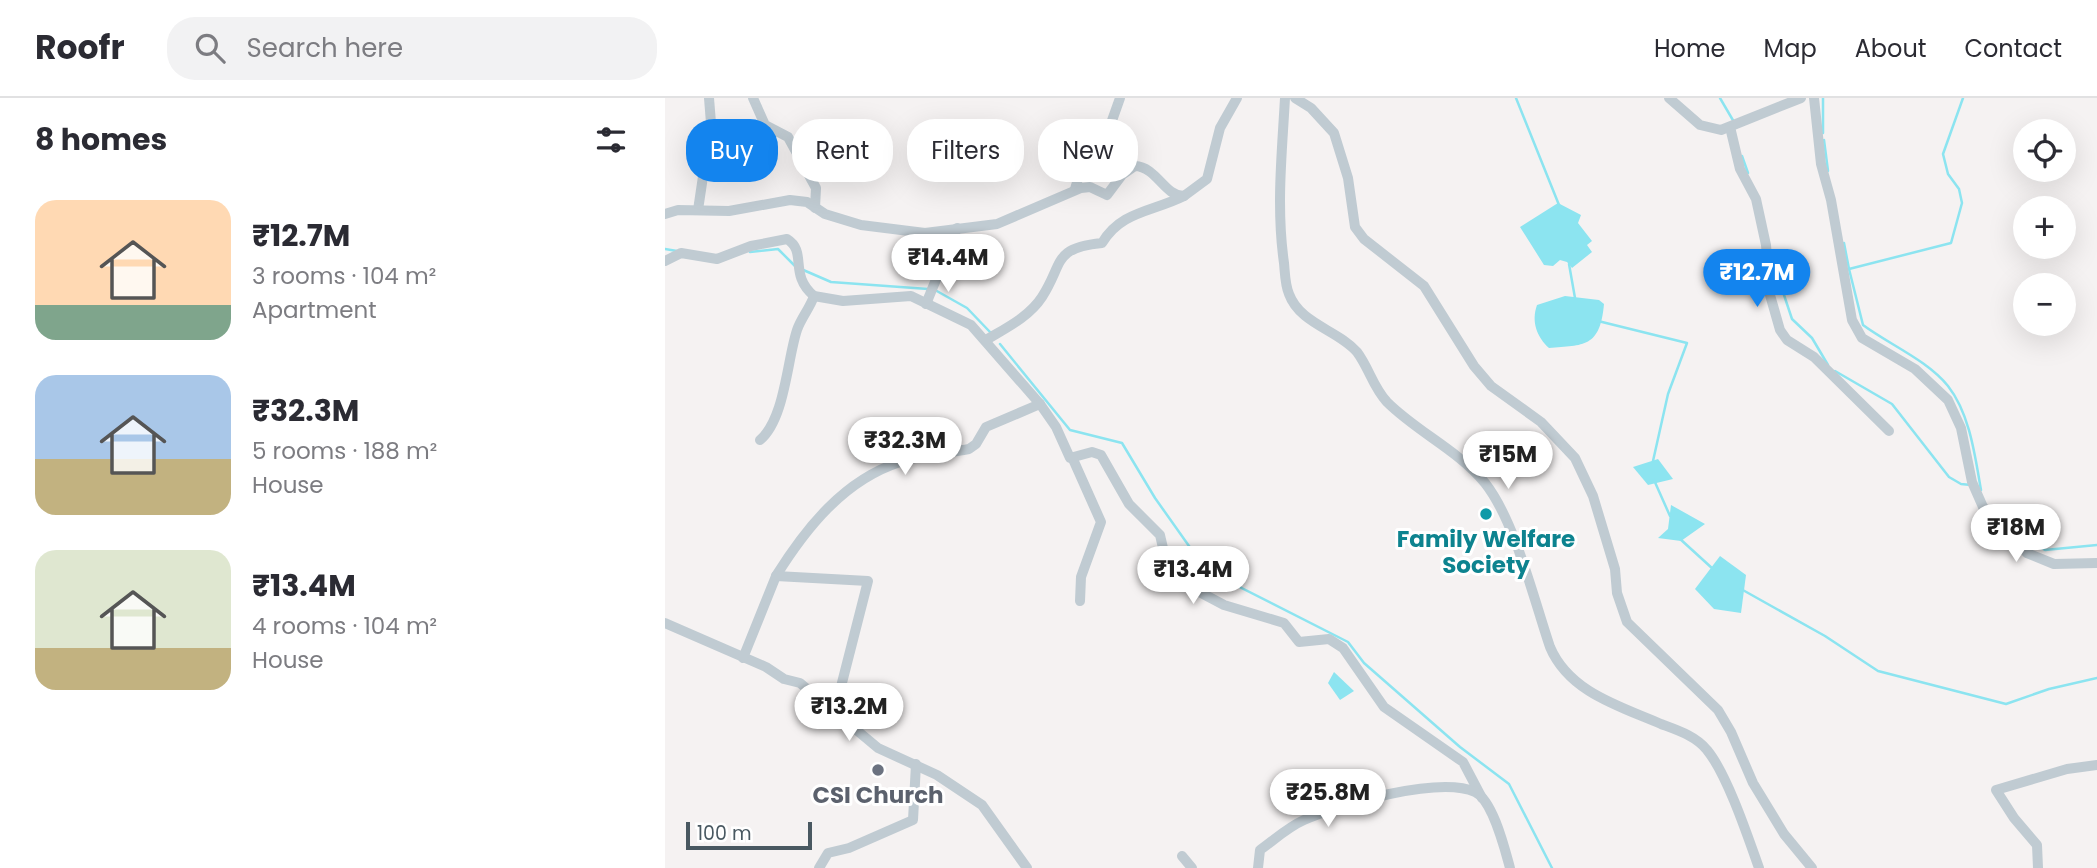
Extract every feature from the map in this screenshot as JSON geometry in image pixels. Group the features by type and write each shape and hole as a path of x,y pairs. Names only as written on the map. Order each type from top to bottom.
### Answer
{"street":[{"path":"698,210 711,123 709,98"},
{"path":"753,98 765,125 788,136 806,175 816,188 815,208"},
{"path":"1075,189 1082,166 1109,129 1120,98"},
{"path":"986,340 1023,318 1042,296 1056,262 1079,245 1102,243 1112,226 1132,214 1159,208 1184,196 1206,179 1220,128 1237,98"},
{"path":"1285,98 1279,169 1280,215 1288,293 1293,302 1315,323 1355,351 1377,390 1389,403 1458,456 1487,486 1517,550 1556,661 1596,696 1685,733 1706,747 1728,790 1759,868"},
{"path":"1295,98 1311,108 1334,133 1343,156 1355,227 1364,239 1424,286 1462,351 1483,376 1541,422 1575,458 1594,496 1615,569 1617,593 1627,622 1718,710 1731,732 1753,783 1784,834 1812,868"},
{"path":"1669,98 1700,125 1721,130 1801,98"},
{"path":"1814,98 1821,164 1831,200 1852,320 1862,338 1915,369 1948,400 1961,428 1974,486 1983,507 2027,553 2054,564 2097,563"},
{"path":"1733,125 1740,169 1756,199 1766,245 1770,295 1780,330 1787,340 1814,357 1889,431"},
{"path":"665,214 698,210 729,211 790,200 807,202 838,219 888,231 925,233 997,224 1031,212 1075,189 1087,186 1107,195 1122,175 1140,166 1149,169 1175,195 1184,196"},
{"path":"926,304 957,228"},
{"path":"665,261 681,253 717,259 751,246 787,239 798,251 798,276 813,295 843,300 911,296 971,325 986,340 1016,380 1040,404 1056,427 1069,458 1092,452 1101,455 1129,504 1160,535 1166,561 1190,587 1224,605 1284,623 1299,642 1329,639 1343,648 1384,707 1463,762 1491,811 1510,868"},
{"path":"760,440 772,424 790,366 798,327 813,295"},
{"path":"743,658 776,576 800,536 827,507 870,476 902,461 969,449 977,444 986,427 1040,404"},
{"path":"1072,457 1101,522 1080,577 1080,601"},
{"path":"776,576 868,581 834,713"},
{"path":"665,623 766,667 784,679 800,683 879,748 916,764 982,805 1027,868"},
{"path":"819,868 828,853 849,848 913,820 916,764"},
{"path":"2038,868 2037,845 2014,818 1996,790 2067,769 2097,765"},
{"path":"1258,868 1260,850 1303,820 1396,792 1443,787 1475,792 1482,798"},
{"path":"1182,856 1192,868"}],"water":[{"path":"1558,203 1581,215 1578,223 1592,241 1587,245 1592,252 1572,268 1567,262 1560,260 1553,266 1544,265 1520,227"},
{"path":"1565,296 1599,300 1604,304 1599,329 1588,341 1581,344 1549,348 1536,329 1537,305"},
{"path":"1658,459 1673,479 1648,485 1633,467"},
{"path":"1671,505 1705,524 1681,541 1658,538 1668,529"},
{"path":"1720,556 1746,575 1741,613 1714,609 1695,589"},
{"path":"1334,672 1354,691 1340,700 1328,683"}],"waterway":[{"path":"1516,98 1559,205"},
{"path":"1720,98 1734,122"},
{"path":"1823,98 1823,133"},
{"path":"1963,98 1943,154 1948,174 1959,189 1962,203 1951,243 1849,269 1863,325 1930,368 1955,397 1971,436 1981,490"},
{"path":"1824,140 1828,171"},
{"path":"1742,156 1748,173"},
{"path":"1844,243 1849,269"},
{"path":"665,249 677,251"},
{"path":"750,252 778,249 795,266"},
{"path":"1772,259 1792,319 1812,338 1828,365"},
{"path":"1569,264 1575,298"},
{"path":"801,269 831,282 928,289"},
{"path":"935,290 967,308 990,332"},
{"path":"1598,321 1687,343 1668,394 1653,461"},
{"path":"1000,344 1070,430 1122,443 1155,498 1206,570 1348,642 1364,663 1460,747 1509,784 1552,868"},
{"path":"1835,371 1892,404 1949,477 1961,484 1971,485"},
{"path":"1654,480 1670,516"},
{"path":"2017,535 2045,550 2097,545"},
{"path":"1679,538 1713,569"},
{"path":"1741,589 1825,636 1878,671 2006,704 2049,689 2097,678"}],"place":[{"name":"Family Welfare Society","path":"1486,514"},
{"name":"CSI Church","path":"878,770"}]}
